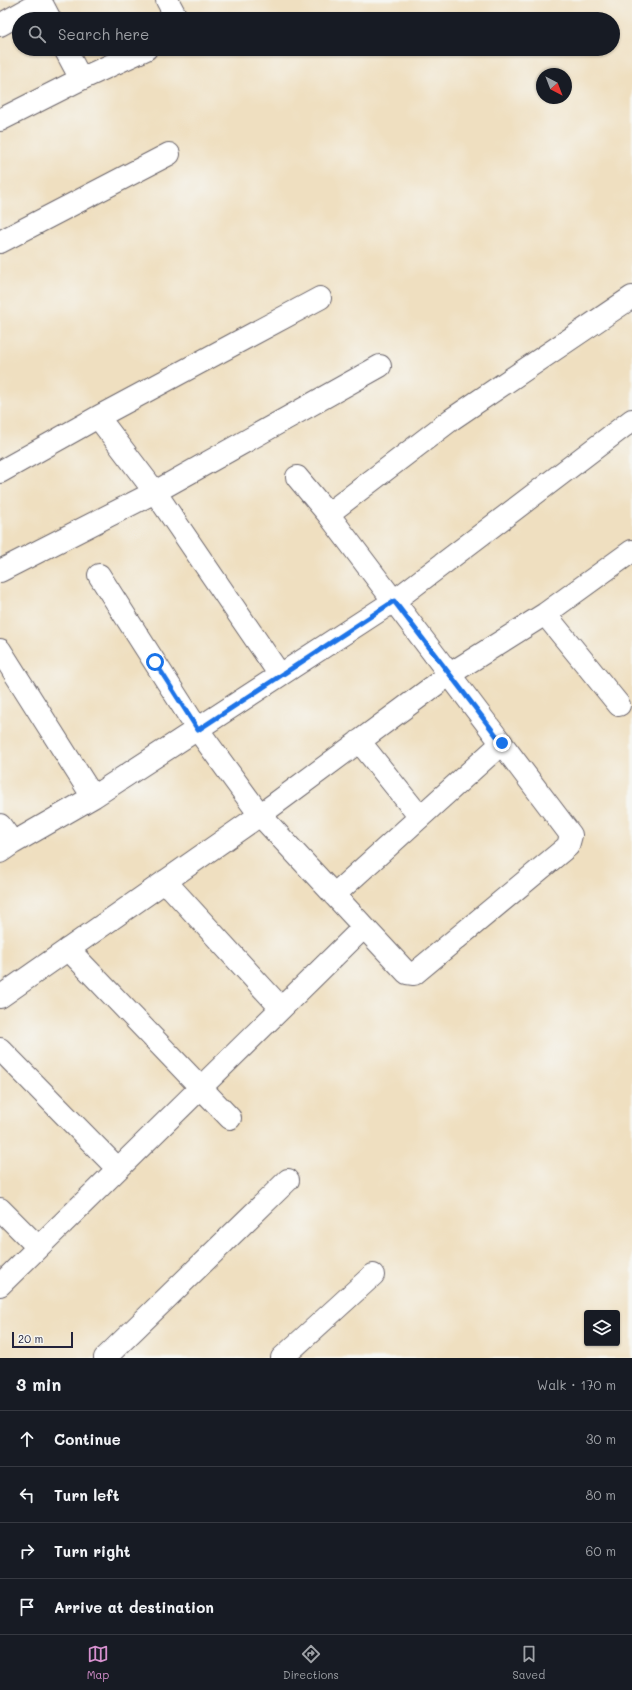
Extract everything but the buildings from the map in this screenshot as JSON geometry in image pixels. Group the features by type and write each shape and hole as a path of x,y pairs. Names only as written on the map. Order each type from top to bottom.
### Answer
{"street":[{"path":"167,0 173,12"},
{"path":"31,12 43,7"},
{"path":"0,25 12,20"},
{"path":"69,56 81,79"},
{"path":"0,120 81,79 131,56"},
{"path":"0,242 169,154"},
{"path":"328,514 452,419 632,297"},
{"path":"0,472 98,417 320,298"},
{"path":"0,571 155,492 380,366"},
{"path":"98,417 155,492 280,675"},
{"path":"0,826 6,848 93,797 198,730 394,601 632,420"},
{"path":"98,575 198,730 260,815 407,973 414,974 568,846 571,834 328,514 297,477"},
{"path":"0,997 260,815 450,674 545,614 632,552"},
{"path":"545,614 619,705"},
{"path":"0,650 93,797"},
{"path":"359,741 420,817"},
{"path":"334,895 502,743"},
{"path":"165,881 281,1008"},
{"path":"0,1285 364,927"},
{"path":"68,949 230,1118"},
{"path":"0,1049 118,1169"},
{"path":"105,1358 288,1180"},
{"path":"0,1209 38,1247"},
{"path":"282,1358 373,1275"}],"route":[{"path":"155,662 198,730 394,601 502,743"}]}
